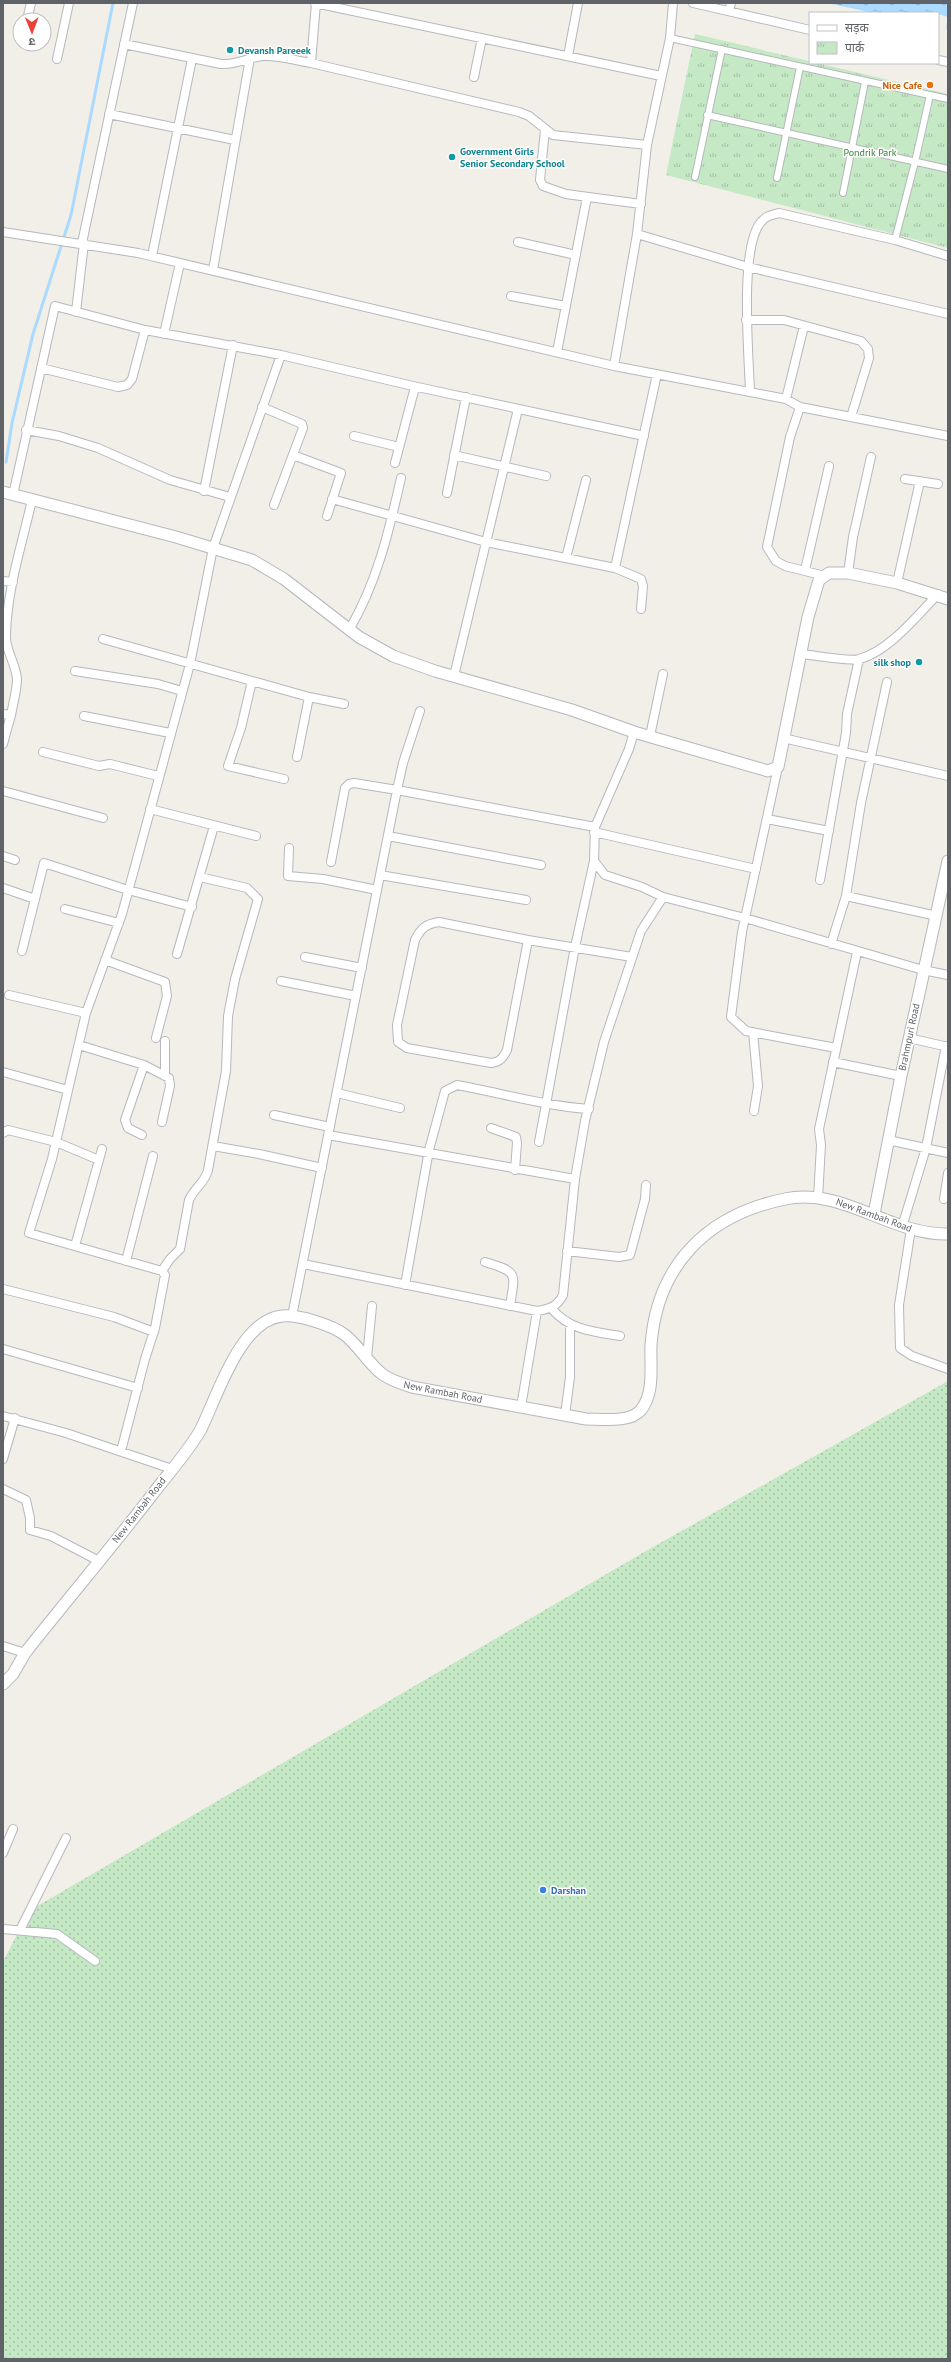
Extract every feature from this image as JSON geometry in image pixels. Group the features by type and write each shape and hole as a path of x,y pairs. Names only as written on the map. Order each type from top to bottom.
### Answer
{"street":[{"path":"57,59 69,3"},
{"path":"76,312 80,243 132,3"},
{"path":"312,63 316,3 662,76"},
{"path":"568,56 578,3"},
{"path":"614,366 638,234 647,145 670,38 673,3"},
{"path":"695,3 730,7 809,30"},
{"path":"474,77 482,38"},
{"path":"670,38 948,99"},
{"path":"124,44 192,60 234,65 250,58 266,56 312,63 519,112 529,116 553,135 647,145"},
{"path":"695,177 722,49"},
{"path":"213,270 250,58"},
{"path":"152,256 192,60"},
{"path":"777,178 800,67"},
{"path":"843,193 865,82"},
{"path":"895,240 916,162 930,95"},
{"path":"109,114 235,140"},
{"path":"707,115 852,149 948,169"},
{"path":"545,130 540,180 544,186 566,194 641,204"},
{"path":"557,352 587,197"},
{"path":"750,392 746,320 748,267 760,223 768,215 779,213 895,240 948,256"},
{"path":"3,232 43,237 152,256 614,366 786,399 800,407 948,436"},
{"path":"638,234 748,267 948,314"},
{"path":"518,242 576,255"},
{"path":"164,334 180,263"},
{"path":"510,296 566,306"},
{"path":"644,436 414,387 281,355 145,330 55,306 42,368 26,430 7,493 213,548 252,560 284,579 349,630 393,656 454,676 572,710 634,732 760,769 768,771 778,767"},
{"path":"746,320 784,320 861,341 868,349 869,358 851,417"},
{"path":"786,399 804,326"},
{"path":"42,368 118,387 127,385 132,379 145,330"},
{"path":"204,491 233,345"},
{"path":"121,1452 154,1332 165,1275 162,1272 29,1232 56,1142 86,1012 119,923 158,776 190,664 213,548 281,355"},
{"path":"615,568 657,374"},
{"path":"395,463 414,387"},
{"path":"447,493 466,398"},
{"path":"262,407 303,426 274,505"},
{"path":"800,407 790,437 767,547 776,561 785,566 825,576"},
{"path":"454,676 518,409"},
{"path":"26,430 59,436 98,448 170,480 204,491 230,497"},
{"path":"354,436 399,447"},
{"path":"293,455 340,471 341,475 327,516"},
{"path":"454,455 546,476"},
{"path":"848,573 853,537 872,457"},
{"path":"805,570 829,466"},
{"path":"349,630 364,604 377,571 393,517 401,478"},
{"path":"905,478 938,484"},
{"path":"566,558 586,480"},
{"path":"897,583 920,481"},
{"path":"332,499 486,542 615,568 640,579 644,586 641,609"},
{"path":"3,744 7,715 17,679 8,652 5,636 13,582 32,500"},
{"path":"836,1048 753,1032 737,1024 730,1017 745,918 801,654 819,580 829,573 848,573 897,583 943,596"},
{"path":"3,581 13,582"},
{"path":"801,654 859,659 879,650 943,596"},
{"path":"103,639 309,697 344,704"},
{"path":"820,880 843,753 847,714 859,659"},
{"path":"76,671 158,684 182,691"},
{"path":"650,736 664,674"},
{"path":"252,681 241,728 228,766 284,780"},
{"path":"831,944 846,896 870,758 887,682"},
{"path":"297,758 309,697"},
{"path":"292,1316 397,790 403,763 420,711"},
{"path":"84,716 170,733"},
{"path":"539,1142 575,947 594,861 594,830 629,749 634,732"},
{"path":"783,738 948,776"},
{"path":"43,752 99,766 110,764 158,776"},
{"path":"331,862 345,788 349,784 354,783 397,790 594,830 756,869"},
{"path":"3,791 103,818"},
{"path":"150,809 256,836"},
{"path":"767,819 829,831"},
{"path":"177,954 192,907 204,858 214,826"},
{"path":"388,836 541,865"},
{"path":"289,848 288,876 323,879 377,890"},
{"path":"3,856 15,860"},
{"path":"594,861 605,875 642,887 663,897 745,918 857,952 923,970 948,975"},
{"name":"Brahmpuri Road","path":"874,1214 923,970 937,916 948,861"},
{"path":"22,951 44,864 128,890 192,907"},
{"path":"380,875 526,900"},
{"path":"162,1272 170,1259 180,1248 189,1200 192,1193 206,1178 226,1071 228,1016 235,979 258,899 247,888 200,877"},
{"path":"3,888 35,899"},
{"path":"846,896 937,916"},
{"path":"303,1264 537,1311 551,1308 559,1302 563,1295 575,1179 604,1042 641,931 663,897"},
{"path":"65,909 119,923"},
{"path":"528,940 507,1050 503,1058 491,1063 407,1048 398,1042 396,1025 415,940 419,931 428,923 439,922 528,940 632,957"},
{"path":"818,1198 821,1145 819,1128 857,952"},
{"path":"305,957 362,968"},
{"path":"105,960 165,982 167,996 156,1038"},
{"path":"281,981 356,996"},
{"path":"9,995 86,1012"},
{"path":"753,1032 758,1086 754,1111"},
{"path":"909,1038 947,1047 926,1148 907,1228 899,1305 900,1348 912,1356 948,1369"},
{"path":"165,1041 165,1076"},
{"path":"79,1044 144,1065 165,1076 171,1082 162,1122"},
{"path":"833,1062 901,1076"},
{"path":"142,1135 128,1128 125,1120 144,1065"},
{"path":"3,1072 68,1090"},
{"path":"405,1284 429,1152 443,1097 446,1091 457,1085 545,1103 557,1107 589,1109"},
{"path":"337,1093 400,1108"},
{"path":"274,1115 329,1131 515,1170 575,1179"},
{"path":"491,1128 516,1137 515,1170"},
{"path":"3,1133 8,1130 56,1142 99,1160"},
{"path":"888,1140 948,1153"},
{"path":"213,1146 259,1154 322,1168"},
{"path":"75,1246 102,1149"},
{"path":"126,1261 153,1156"},
{"path":"944,1199 948,1173"},
{"path":"567,1252 588,1252 619,1257 630,1255 645,1199 646,1185"},
{"name":"New Rambah Road","path":"3,1684 13,1674 25,1653 172,1468 200,1430 213,1396 235,1357 256,1328 268,1319 282,1316 304,1318 344,1334 381,1373 400,1383 565,1415 586,1418 612,1419 632,1416 640,1410 648,1398 650,1385 651,1344 655,1318 662,1294 676,1264 711,1230 753,1208 785,1199 810,1196 832,1200 874,1214 907,1228 948,1234"},
{"path":"485,1262 506,1268 512,1272 514,1278 510,1306"},
{"path":"3,1289 114,1317 154,1332"},
{"path":"367,1358 372,1306"},
{"path":"551,1308 559,1318 581,1329 620,1336"},
{"path":"522,1407 537,1311"},
{"path":"565,1415 570,1377 570,1330"},
{"path":"3,1349 138,1388"},
{"path":"3,1416 15,1418 172,1468"},
{"path":"3,1459 15,1418"},
{"path":"3,1489 26,1500 29,1511 30,1530 51,1536 99,1561"},
{"path":"3,1646 25,1653"},
{"path":"3,1853 13,1829"},
{"path":"20,1930 66,1838"},
{"path":"3,1929 57,1934 95,1961"}],"green space":[{"name":"Pondrik Park","path":"695,34 809,61 809,64 822,64 948,94 948,248 666,175"},
{"path":"948,1381 948,2359 3,2359 3,1962 29,1911 646,1551"}],"water":[{"path":"827,3 948,3 948,29 939,27 939,12 869,12"}],"pier":[{"path":"939,14 948,17 946,29 939,27"}],"waterway":[{"path":"6,462 12,423 33,334 71,215 113,3"}],"place":[{"name":"Devansh Pareeek","path":"230,50"},
{"name":"Nice Cafe","path":"930,85"},
{"name":"Government Girls Senior Secondary School","path":"452,157"},
{"name":"silk shop","path":"919,662"},
{"name":"Darshan","path":"543,1890"}]}
